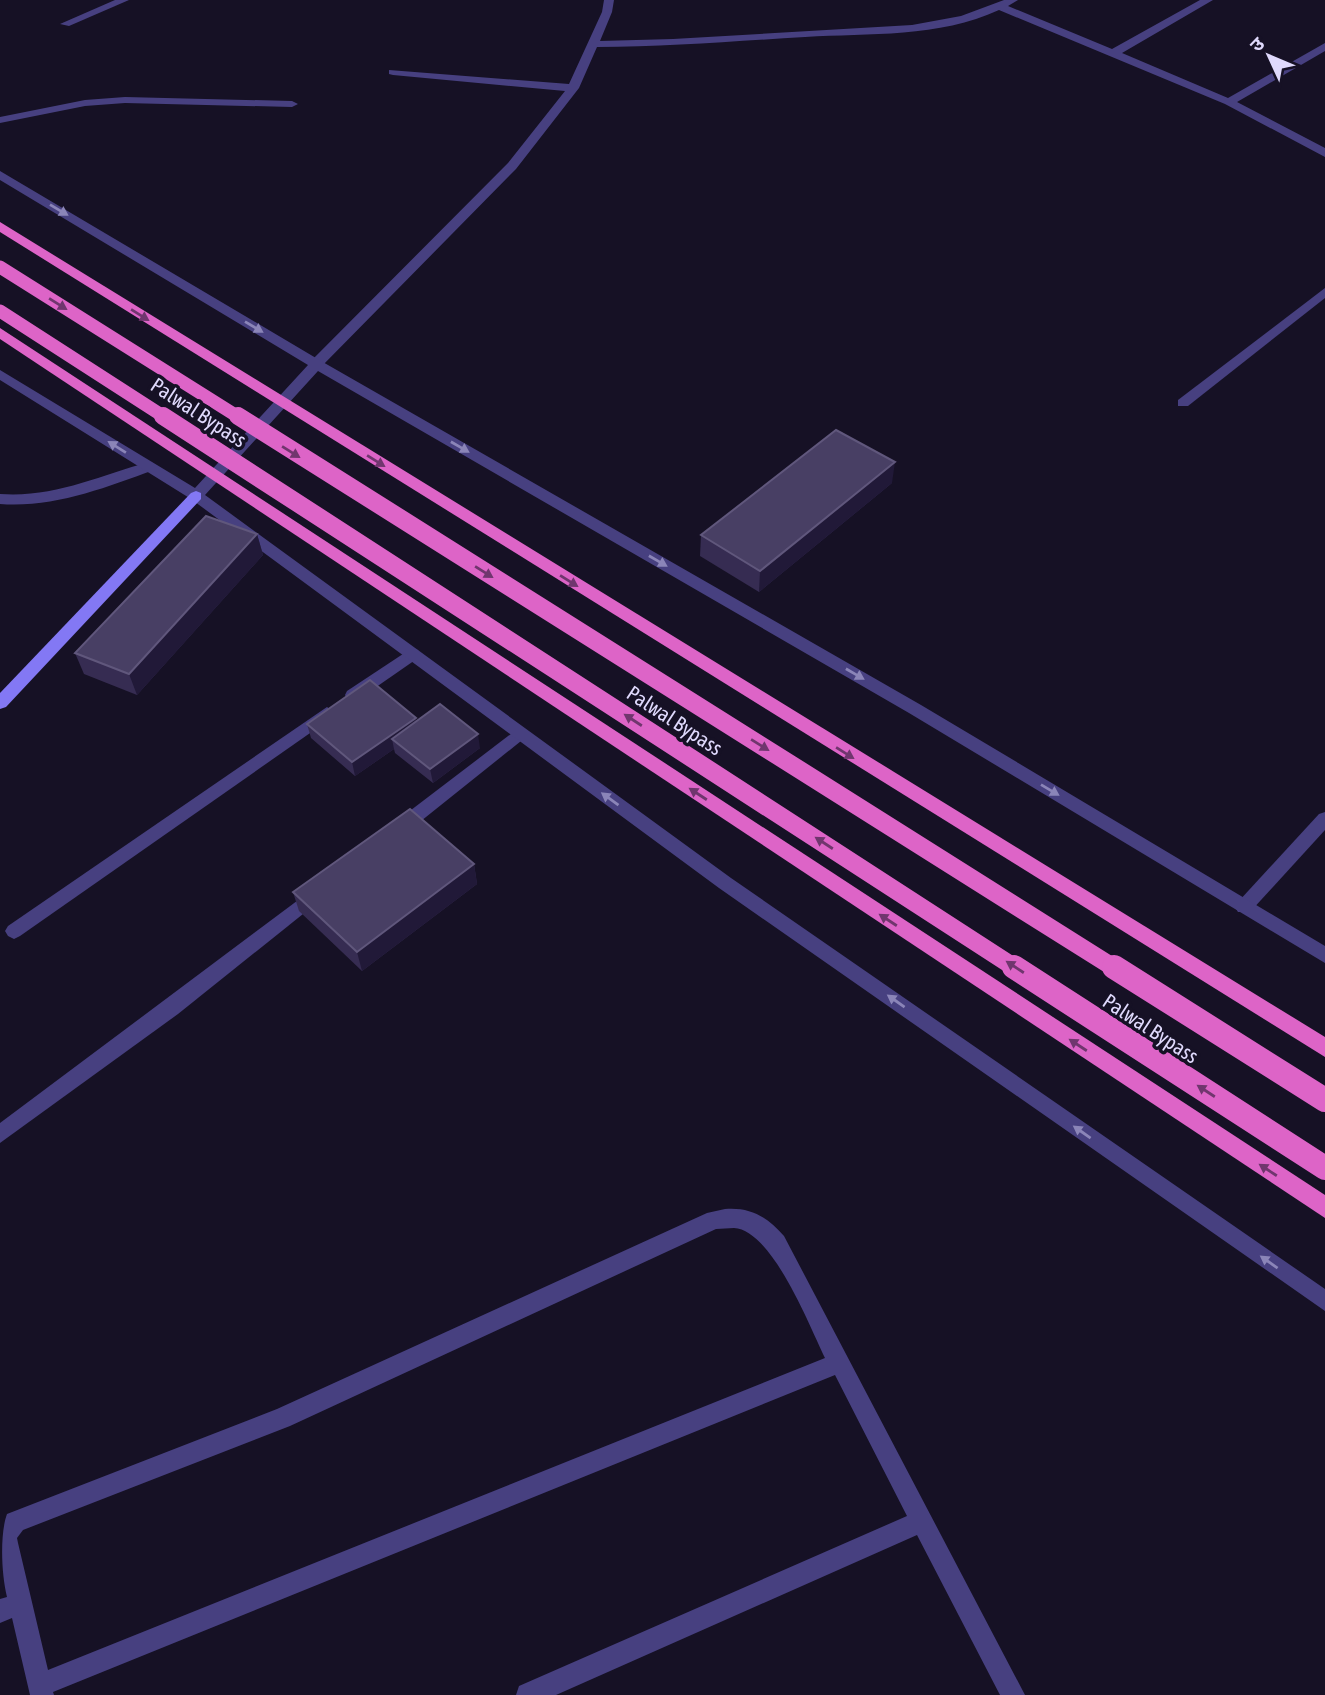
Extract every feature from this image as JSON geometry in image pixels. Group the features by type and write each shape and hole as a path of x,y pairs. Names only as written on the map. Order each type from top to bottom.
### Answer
{"highway":[{"path":"0,226 1325,1048"},
{"name":"Palwal Bypass","path":"0,267 1325,1100"},
{"name":"Palwal Bypass","path":"0,311 1325,1168"},
{"path":"0,332 1325,1208"}],"main road":[{"path":"0,703 196,496"}],"street":[{"path":"65,24 124,0"},
{"path":"196,496 316,364 512,166 573,88 593,44 608,0"},
{"path":"593,44 728,41 885,30 958,21 1013,0"},
{"path":"1114,53 1208,0"},
{"path":"1000,7 1229,102 1325,153"},
{"path":"1229,102 1325,46"},
{"path":"393,72 573,88"},
{"path":"0,120 85,103 125,100 292,104"},
{"path":"0,175 316,364 904,702 1325,955"},
{"path":"1183,403 1325,292"},
{"path":"0,374 196,496 725,883 1325,1301"},
{"path":"0,499 16,501 73,492 149,467"},
{"path":"14,931 412,654"},
{"path":"389,836 520,733"},
{"path":"1244,907 1325,819"},
{"path":"0,1134 171,1008 334,879"},
{"path":"841,1362 41,1690 10,1607 5,1534 24,1516 282,1418 714,1220 735,1217 750,1219 762,1226 777,1243 841,1362 1013,1695"},
{"path":"528,1695 923,1521"}],"building":[{"path":"836,430 895,462 760,571 701,535"},
{"path":"206,516 257,534 129,674 75,653"},
{"path":"370,680 416,718 352,762 307,724"},
{"path":"440,704 478,734 430,769 392,739"},
{"path":"410,809 474,864 357,952 293,892"}]}
